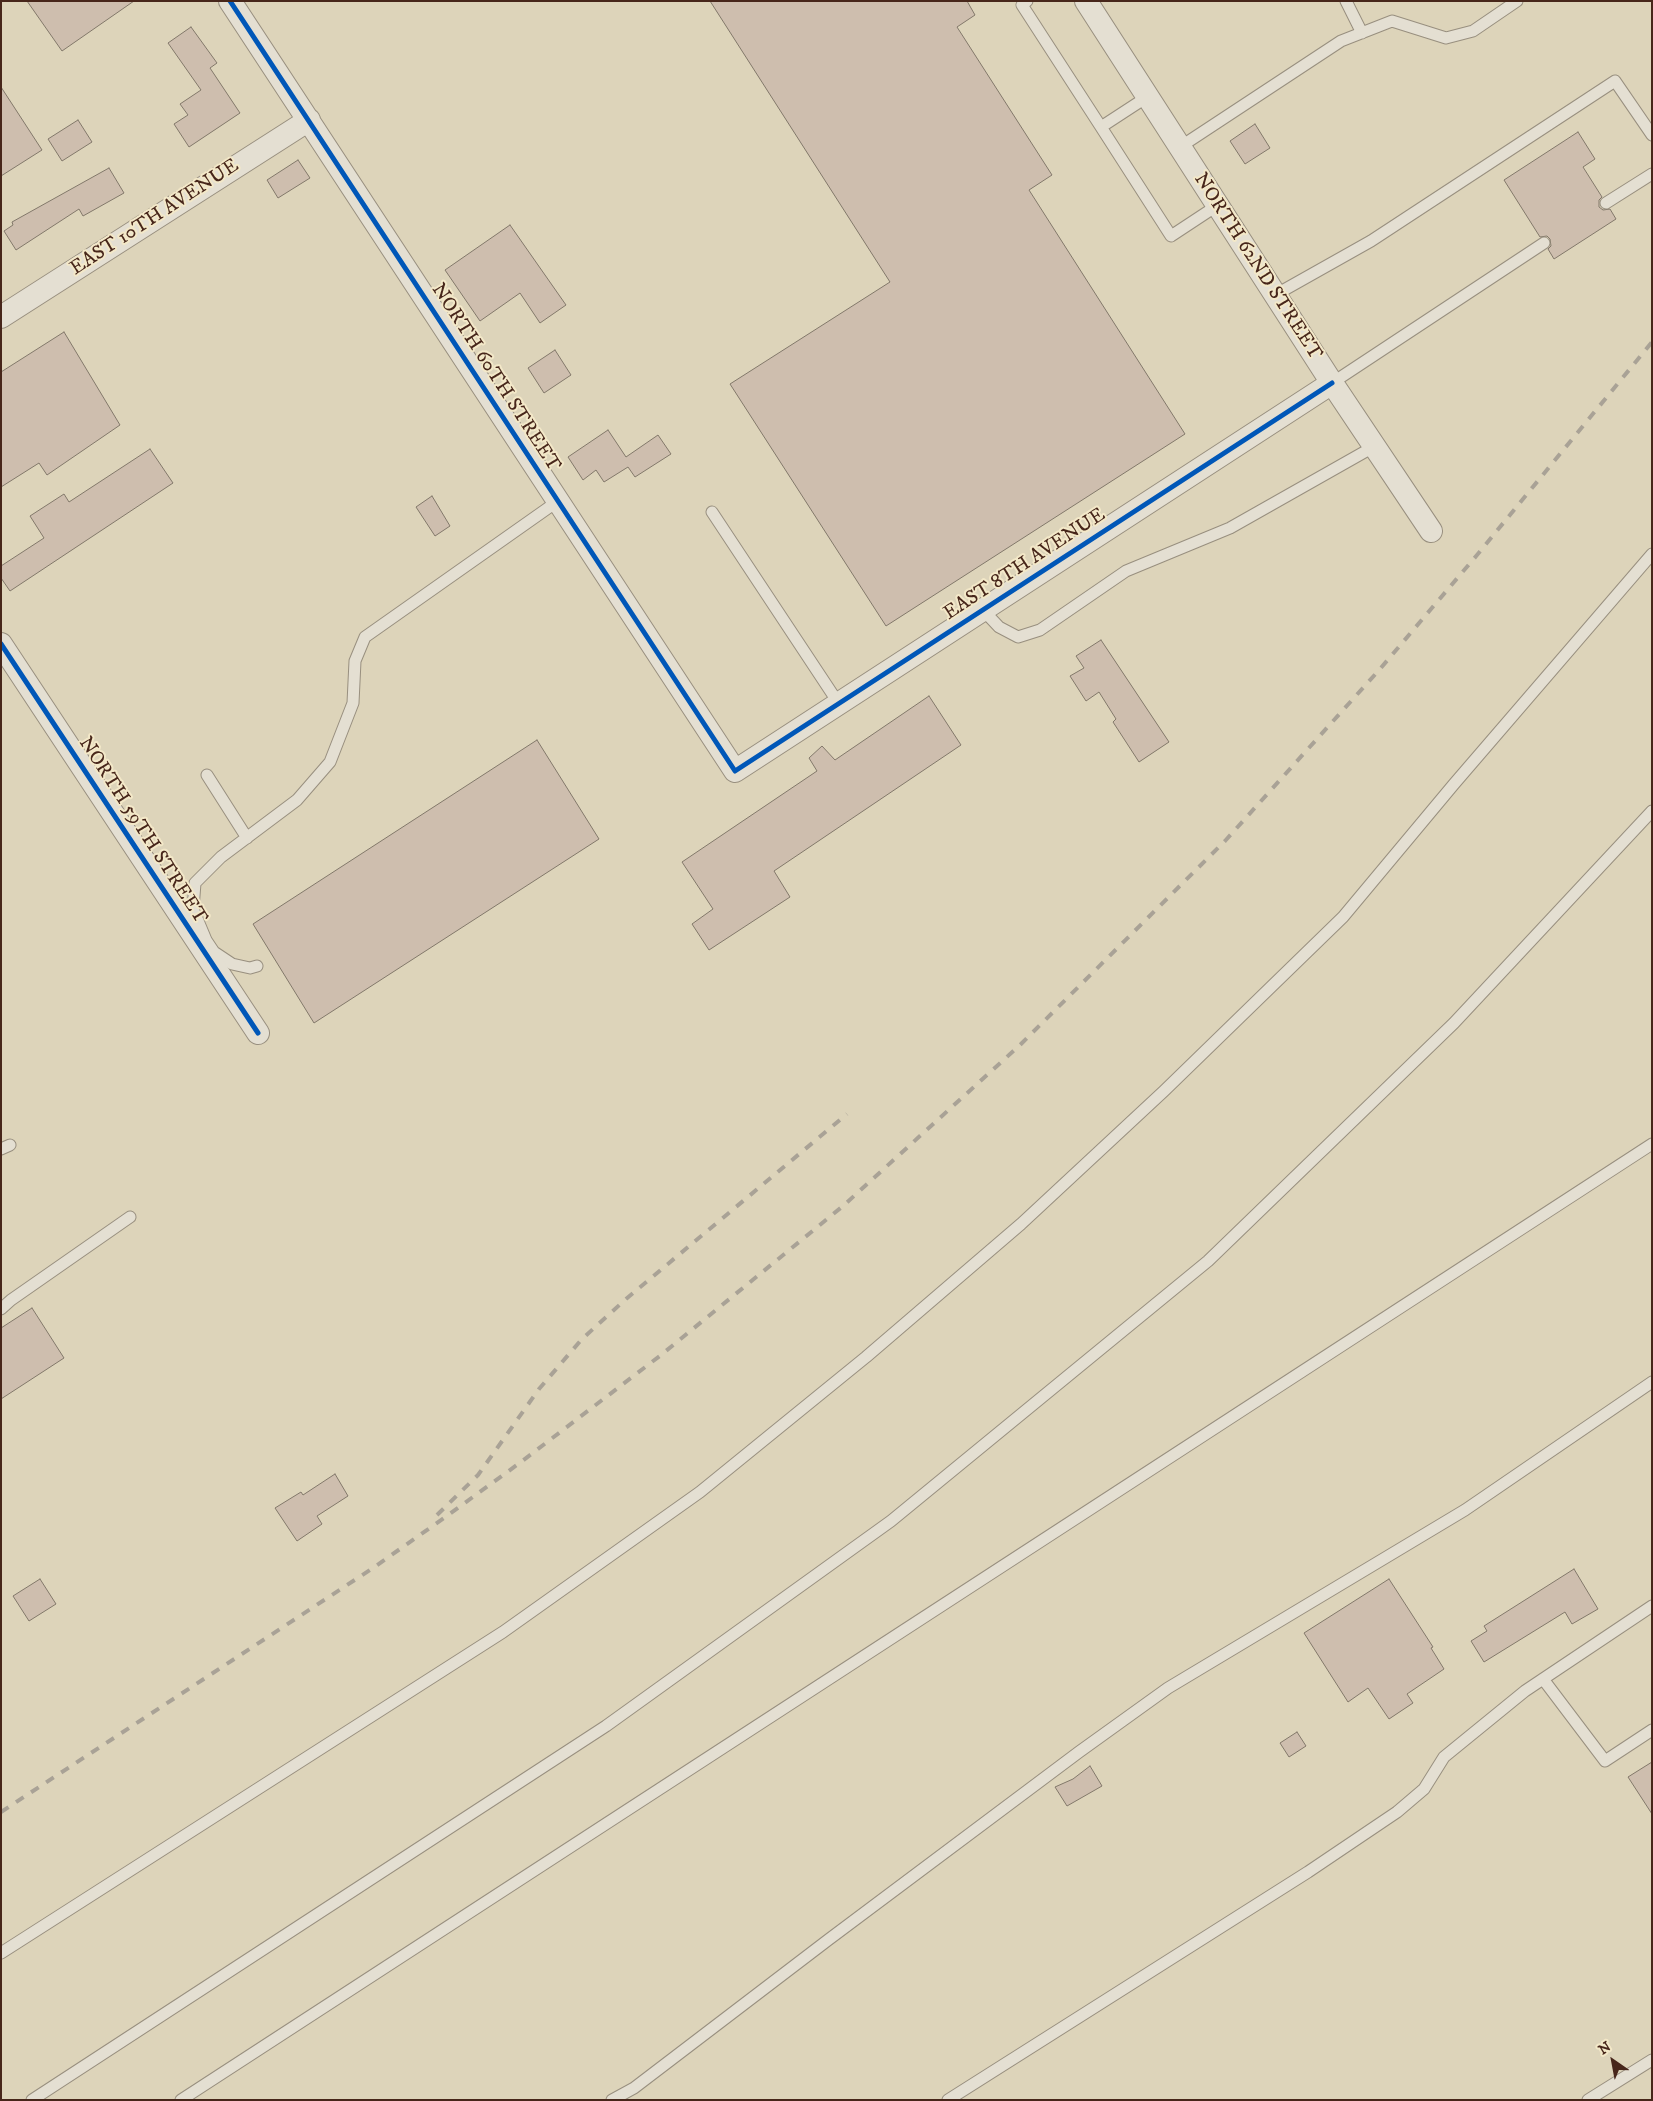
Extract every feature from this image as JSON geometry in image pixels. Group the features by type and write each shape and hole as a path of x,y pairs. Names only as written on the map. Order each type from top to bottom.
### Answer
{"street":[{"name":"NORTH 60TH STREET","path":"230,1 735,771"},
{"name":"NORTH 62ND STREET","path":"1086,1 1332,383 1431,531"},
{"name":"EAST 10TH AVENUE","path":"1,316 309,120"},
{"name":"EAST 8TH AVENUE","path":"735,771 1332,383"},
{"name":"NORTH 59TH STREET","path":"1,644 258,1033"}],"lane":[{"path":"1346,1 1362,33"},
{"path":"1180,147 1341,41 1392,21 1446,38 1473,31 1517,1"},
{"path":"1023,2 1171,236 1218,205"},
{"path":"1275,295 1371,241 1615,81 1652,134"},
{"path":"1101,127 1147,97"},
{"path":"1606,204 1652,174"},
{"path":"1332,383 1544,244"},
{"path":"983,610 999,628 1018,637 1040,630 1126,571 1230,528 1375,446"},
{"path":"257,966 250,968 232,964 214,952 206,940 193,909 196,883 210,866 297,800 330,762 353,702 355,660 366,636 558,501"},
{"path":"712,512 839,704"},
{"path":"1,1953 503,1632 700,1492 866,1357 1021,1224 1171,1084 1342,917 1652,554"},
{"path":"207,776 248,838"},
{"path":"32,2100 606,1726 891,1521 1208,1261 1454,1023 1652,811"},
{"path":"181,2100 1652,1144"},
{"path":"1,1309 11,1300 130,1217"},
{"path":"612,2100 630,2095 1078,1752 1168,1688 1464,1510 1652,1382"},
{"path":"948,2100 1308,1872 1397,1812 1424,1788 1444,1757 1525,1691 1652,1606"},
{"path":"1543,1679 1605,1761 1652,1730"},
{"path":"1588,2100 1652,2060"}],"building":[{"path":"27,1 134,1 62,51"},
{"path":"710,1 967,1 975,15 957,27 1052,175 1029,190 1185,434 886,626 730,384 890,282"},
{"path":"191,27 217,63 210,68 240,113 189,147 174,124 188,115 180,104 201,90 168,43"},
{"path":"1,87 42,150 1,176"},
{"path":"78,120 92,142 62,161 48,139"},
{"path":"1255,124 1270,148 1245,164 1230,141"},
{"path":"1578,132 1595,159 1583,167 1602,197 1599,200 1599,207 1603,210 1610,209 1616,219 1554,259 1548,249 1551,246 1550,239 1547,236 1540,237 1504,180"},
{"path":"298,160 310,178 278,198 267,180"},
{"path":"109,168 124,193 83,216 79,209 16,250 4,231 13,225 12,222"},
{"path":"510,225 566,305 540,323 520,293 480,321 445,270"},
{"path":"64,332 120,425 47,475 39,463 1,487 1,372"},
{"path":"555,350 571,375 544,393 528,368"},
{"path":"608,430 626,457 658,435 671,454 635,477 628,467 604,482 596,470 583,480 568,457"},
{"path":"150,449 173,483 10,591 1,578 1,566 44,538 30,516 64,494 69,502"},
{"path":"432,496 450,526 435,536 416,507"},
{"path":"1101,640 1169,742 1139,762 1113,722 1116,719 1099,692 1086,701 1070,676 1084,668 1076,656"},
{"path":"929,696 961,745 774,871 790,897 709,950 692,924 713,909 682,862 817,771 809,758 822,746 835,760"},
{"path":"537,740 599,839 314,1023 253,924"},
{"path":"32,1308 64,1358 1,1399 1,1328"},
{"path":"335,1474 348,1496 317,1516 322,1524 297,1541 275,1508 301,1492 303,1495"},
{"path":"1574,1569 1598,1609 1572,1624 1565,1612 1484,1662 1471,1641 1487,1631 1484,1626"},
{"path":"40,1579 56,1604 29,1621 13,1596"},
{"path":"1389,1579 1433,1647 1431,1648 1444,1669 1407,1694 1413,1703 1389,1719 1368,1688 1348,1702 1304,1633"},
{"path":"1297,1732 1306,1746 1289,1757 1280,1743"},
{"path":"1652,1762 1652,1814 1628,1777"},
{"path":"1090,1766 1102,1786 1067,1806 1055,1787 1073,1779"}],"railway":[{"path":"1,1812 373,1568 444,1518 661,1355 843,1206 1020,1045 1225,841 1380,669 1477,555 1652,342"},
{"path":"437,1515 478,1475 539,1389 582,1339 626,1299 847,1114"}],"cycle path":[{"path":"230,1 735,771 1332,383"},
{"path":"1,644 258,1033"}]}
